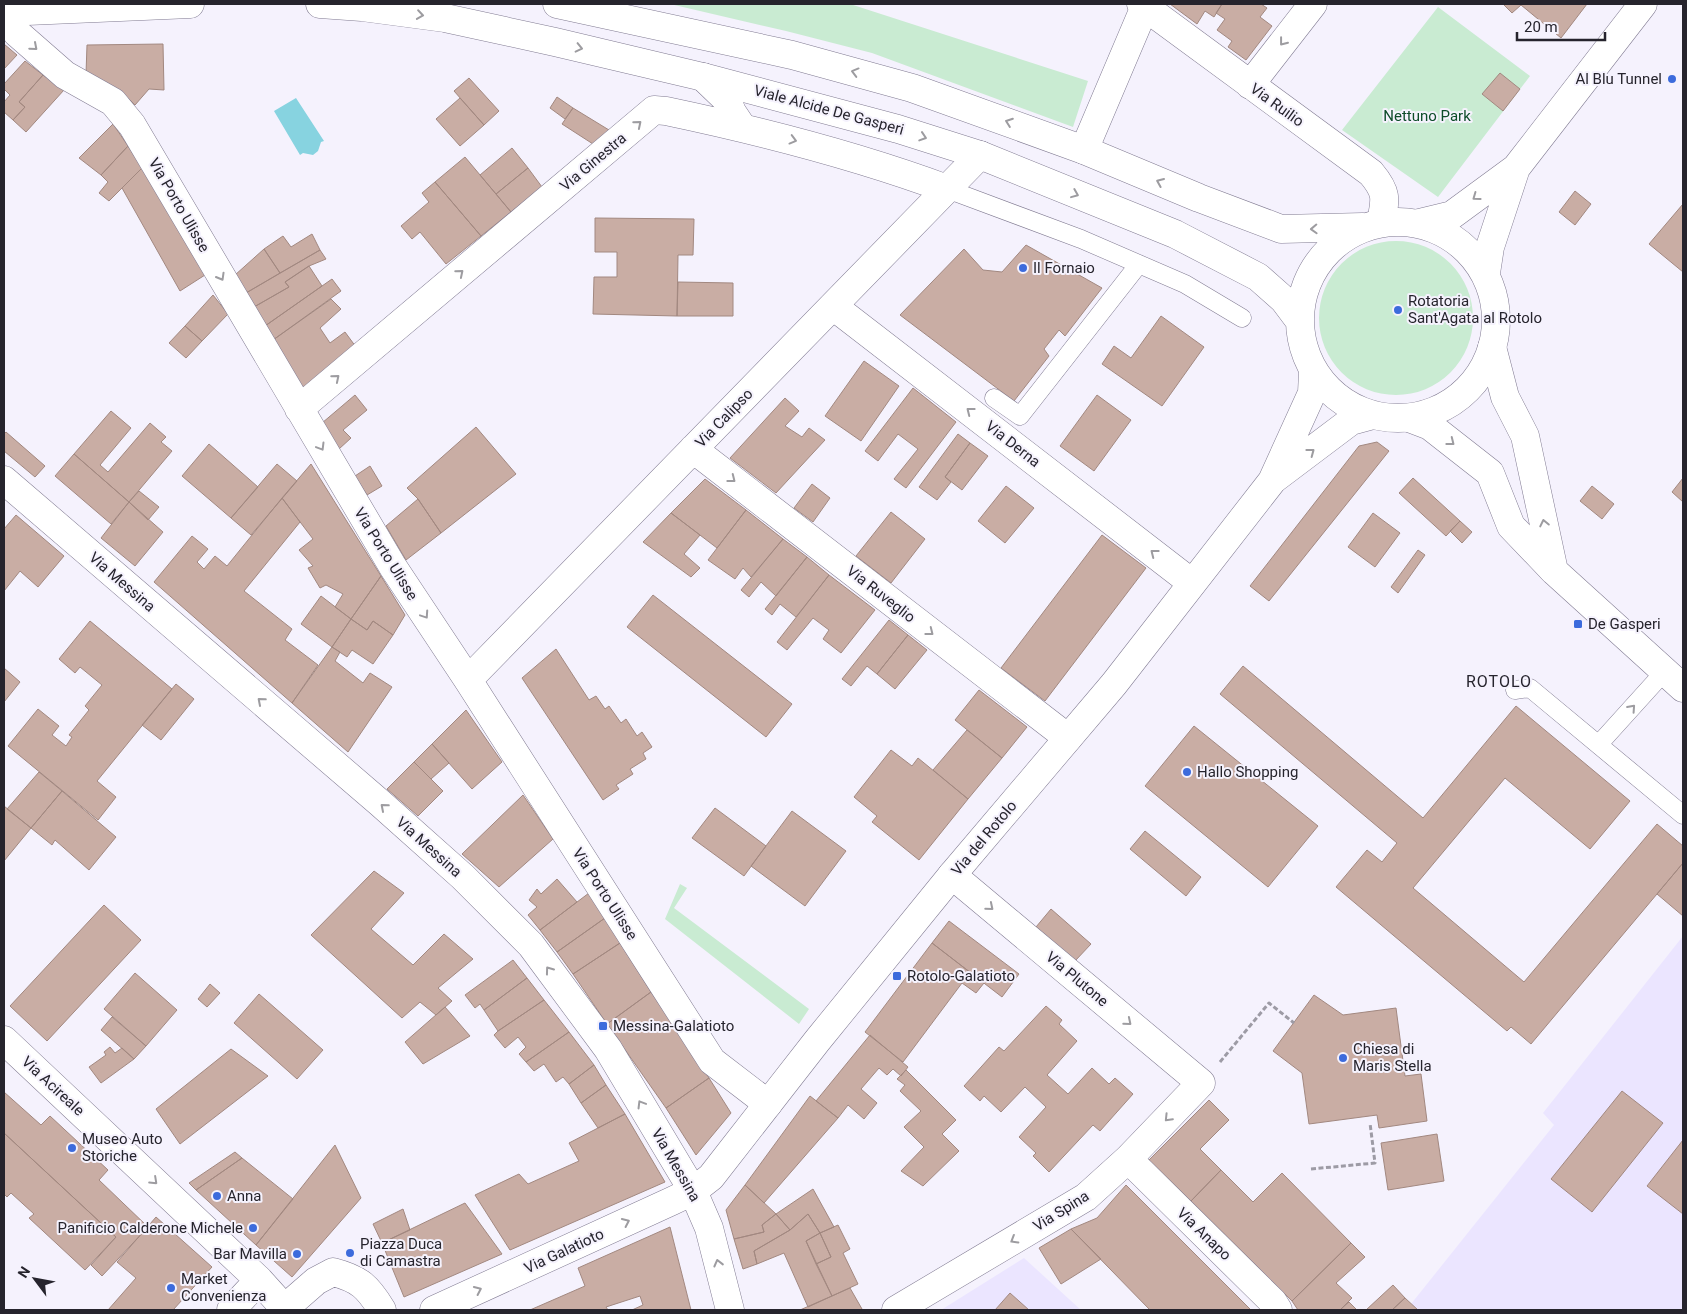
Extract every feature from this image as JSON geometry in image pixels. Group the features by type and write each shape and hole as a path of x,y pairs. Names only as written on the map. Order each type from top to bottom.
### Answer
{"street":[{"path":"4,11 190,4"},
{"name":"Viale Alcide De Gasperi","path":"320,4 362,7 444,18 703,76 880,123 980,155 1183,238 1258,277 1284,300 1299,320"},
{"path":"556,4 792,55 912,88 1084,150 1199,198 1281,229 1372,225 1400,221 1419,224 1451,237 1476,259 1486,273 1495,302 1497,317 1492,347 1485,365 1461,395 1428,414 1409,418"},
{"path":"1250,84 1313,4"},
{"path":"1419,224 1452,215 1516,168 1643,4"},
{"path":"1084,150 1144,5"},
{"name":"Via Ruilio","path":"1144,5 1371,173 1382,186 1385,203 1372,225"},
{"name":"Via Porto Ulisse","path":"4,11 17,33 65,75 113,102 132,125 393,567 468,680 712,1061 768,1104"},
{"path":"703,76 727,100 742,127"},
{"name":"Via Ginestra","path":"299,409 654,110 742,127 898,171 947,189"},
{"name":"Via Calipso","path":"468,680 980,155"},
{"path":"1486,273 1490,247 1516,168"},
{"path":"1372,225 1345,236 1329,248 1316,264 1307,281 1301,300 1300,338 1305,356 1313,372 1329,392 1350,406 1373,415 1409,418 1430,426 1490,473 1511,526 1554,571 1674,679"},
{"name":"Via Derna","path":"833,306 1192,583"},
{"path":"1492,347 1505,397 1525,436 1554,571"},
{"path":"1272,481 1312,393 1313,372"},
{"path":"1272,481 1351,421 1373,415"},
{"name":"Via Ruveglio","path":"693,450 1068,738"},
{"name":"Via del Rotolo","path":"693,1191 711,1177 817,1041 952,875 1120,676 1272,481"},
{"name":"Via Messina","path":"6,486 386,810 463,878 530,945 608,1049 693,1191 709,1228 730,1310"},
{"name":"Via Plutone","path":"952,875 1202,1082"},
{"name":"Via Acireale","path":"4,1040 276,1299"},
{"name":"Via Spina","path":"896,1310 1086,1197 1128,1160 1202,1082"},
{"name":"Via Anapo","path":"1128,1160 1273,1302 1278,1310"},
{"name":"Via Galatioto","path":"434,1310 693,1191"},
{"path":"231,1310 276,1299 333,1272 359,1282 372,1293 382,1310"}],"lane":[{"path":"947,189 1082,239 1185,284 1242,318"},
{"path":"994,398 1020,416 1139,264"},
{"path":"1599,744 1674,679"},
{"path":"1515,690 1530,688 1683,815"}],"path":[{"path":"1202,1082 1269,1003 1294,1023"},
{"path":"1311,1169 1375,1163 1370,1123"}],"shaded area":[{"path":"1683,936 1683,1310 1418,1310 1411,1304 1554,1125 1543,1113"},
{"path":"1024,1258 1081,1310 941,1310"}],"green space":[{"path":"670,4 850,4 1088,81 1073,127 872,53"},
{"name":"Nettuno Park","path":"1438,7 1530,76 1438,197 1342,130"},
{"path":"1396,241 1425,247 1439,254 1450,264 1460,275 1467,289 1473,318 1467,347 1460,361 1450,372 1439,382 1425,389 1396,395 1367,389 1353,382 1342,372 1332,361 1325,347 1319,318 1325,289 1332,275 1342,264 1353,254 1367,247"},
{"path":"680,884 687,888 674,908 809,1009 799,1024 665,919"}],"water":[{"path":"296,98 324,141 321,142 318,151 313,155 303,153 300,155 274,111"}],"building":[{"path":"1170,4 1222,4 1214,17 1205,11 1197,24"},
{"path":"1222,4 1261,4 1267,8 1260,17 1272,26 1246,60 1228,47 1232,41 1217,30 1225,19 1216,13"},
{"path":"1503,4 1587,4 1561,38 1521,5 1512,13"},
{"path":"4,44 17,55 4,69"},
{"path":"163,44 164,90 149,89 135,105 123,93 86,74 87,45"},
{"path":"25,61 43,75 19,102 25,107 13,120 4,112 4,102 10,95 4,89 4,84"},
{"path":"1500,73 1520,89 1503,111 1482,94"},
{"path":"43,75 64,90 26,132 13,120 25,107 19,102"},
{"path":"469,78 499,111 484,125 454,91"},
{"path":"557,97 573,108 565,119 550,108"},
{"path":"460,98 484,125 460,146 436,119"},
{"path":"573,108 609,130 593,144 562,124"},
{"path":"113,124 128,146 101,175 79,158"},
{"path":"128,146 142,168 109,201 99,193 108,182 101,175"},
{"path":"512,148 528,168 496,194 480,175"},
{"path":"465,157 511,212 481,236 435,182"},
{"path":"142,168 205,275 180,291 122,188"},
{"path":"528,168 542,187 511,212 496,194"},
{"path":"435,182 481,236 446,264 420,232 412,239 401,226 429,202 422,193"},
{"path":"1575,191 1591,204 1575,225 1559,212"},
{"path":"1683,204 1683,272 1649,244"},
{"path":"595,218 694,219 693,255 678,255 677,316 593,314 594,277 617,277 617,252 595,252"},
{"path":"312,234 320,250 280,273 264,249 283,236 291,247"},
{"path":"1026,245 1102,288 1065,336 1059,330 1044,349 1049,356 1014,401 900,315 964,249 983,270 1002,272"},
{"path":"264,249 280,273 246,293 235,275"},
{"path":"320,250 326,259 309,266 285,282 289,287 254,307 246,293"},
{"path":"309,266 322,286 265,326 254,307 289,287 285,282"},
{"path":"332,279 341,291 273,340 265,326"},
{"path":"678,282 733,283 733,316 677,316"},
{"path":"213,295 228,314 202,341 185,326"},
{"path":"331,299 341,309 320,328 330,343 345,332 356,347 303,390 273,340"},
{"path":"1161,316 1204,347 1162,406 1102,364 1114,346 1131,358"},
{"path":"185,326 202,341 186,358 169,343"},
{"path":"864,361 899,386 861,441 825,416"},
{"path":"913,388 956,422 906,488 894,479 918,449 898,434 878,461 865,451"},
{"path":"355,395 367,410 343,430 351,438 339,449 322,423"},
{"path":"1097,395 1131,420 1094,471 1060,446"},
{"path":"785,398 799,411 785,426 802,437 809,428 825,440 776,493 730,458"},
{"path":"111,411 131,428 100,465 108,472 150,423 166,437 161,442 172,451 129,502 74,454"},
{"path":"476,427 516,474 441,533 418,499 407,488"},
{"path":"6,432 45,466 35,477 4,451 4,434"},
{"path":"958,434 970,443 945,477 951,482 937,500 919,487"},
{"path":"1377,442 1389,451 1269,601 1250,586 1359,446"},
{"path":"970,443 988,456 962,490 945,477"},
{"path":"209,444 258,487 231,518 182,476"},
{"path":"74,454 129,502 111,524 55,476"},
{"path":"277,464 297,481 251,535 231,518"},
{"path":"311,464 381,576 351,619 335,607 343,594 326,585 320,588 308,568 313,566 299,550 313,539 282,498"},
{"path":"370,466 382,486 367,495 355,476"},
{"path":"1413,478 1460,521 1446,536 1399,493"},
{"path":"1683,478 1683,502 1672,492"},
{"path":"705,479 746,510 717,548 671,513"},
{"path":"812,484 830,498 813,522 794,508"},
{"path":"1006,486 1034,508 1005,543 978,521"},
{"path":"1592,486 1614,504 1602,519 1580,501"},
{"path":"139,491 159,507 148,520 129,502"},
{"path":"282,498 300,522 244,591 292,629 285,640 318,665 292,703 154,582 192,536 208,549 197,562 204,569 215,556 227,566"},
{"path":"418,499 441,533 406,560 386,526"},
{"path":"129,502 163,532 135,566 101,538"},
{"path":"746,510 783,539 751,577 743,568 735,579 708,560"},
{"path":"891,512 925,539 891,583 856,556"},
{"path":"671,513 700,535 684,554 700,568 691,577 643,542"},
{"path":"1373,513 1400,533 1375,567 1348,547"},
{"path":"16,515 64,556 38,587 20,571 4,591 4,529"},
{"path":"1460,521 1472,532 1462,543 1450,531"},
{"path":"1102,535 1146,568 1045,701 1001,668"},
{"path":"783,539 807,557 776,596 761,582 749,597 741,590"},
{"path":"1418,550 1425,555 1398,593 1391,587"},
{"path":"807,557 829,575 796,617 780,604 772,615 765,609"},
{"path":"829,575 875,610 841,653 823,639 829,630 813,618 787,650 777,642"},
{"path":"381,576 405,615 393,635 373,621 367,630 351,619"},
{"path":"653,595 792,704 766,737 627,627"},
{"path":"321,596 351,619 332,647 301,624"},
{"path":"351,619 367,630 373,621 393,635 373,664 352,650 347,657 332,647"},
{"path":"889,620 908,635 877,674 867,666 851,686 842,679"},
{"path":"90,621 172,689 97,781 116,797 98,820 8,746 38,709 59,726 52,735 66,746 72,737 69,735 89,710 85,706 102,685 80,667 75,673 59,659"},
{"path":"908,635 927,650 895,689 877,674"},
{"path":"332,647 340,652 335,661 363,683 370,673 392,687 348,752 292,703"},
{"path":"556,649 589,700 596,696 605,709 609,706 621,723 626,719 637,736 642,732 652,747 643,753 646,759 630,769 633,774 616,785 619,789 603,800 522,678"},
{"path":"1243,666 1423,818 1516,706 1630,801 1590,849 1505,778 1413,888 1524,982 1657,824 1683,846 1683,863 1531,1044 1511,1027 1507,1031 1336,887 1367,850 1382,862 1397,843 1220,694"},
{"path":"4,668 20,682 4,702"},
{"path":"176,684 194,699 161,740 142,725"},
{"path":"979,690 1027,727 1002,758 955,720"},
{"path":"466,710 502,762 472,789 432,744"},
{"path":"1194,726 1318,826 1268,887 1145,786"},
{"path":"967,730 1002,758 968,799 933,770"},
{"path":"432,744 449,763 431,779 414,762"},
{"path":"891,750 912,766 918,758 968,799 919,860 872,822 877,816 854,797"},
{"path":"414,762 443,791 418,816 387,789"},
{"path":"39,772 62,791 31,828 7,809"},
{"path":"62,791 116,837 89,870 55,840 52,845 31,828"},
{"path":"523,795 553,839 499,887 462,854"},
{"path":"4,806 31,828 4,861"},
{"path":"715,808 766,846 744,876 692,838"},
{"path":"792,811 846,851 805,906 751,866"},
{"path":"1145,831 1201,877 1186,896 1130,849"},
{"path":"1683,863 1683,916 1657,894"},
{"path":"374,871 404,893 371,929 413,965 444,934 473,959 438,988 452,1001 436,1015 420,1002 402,1018 311,935"},
{"path":"557,879 577,902 540,930 528,915 537,907 529,900 537,889 541,894"},
{"path":"589,893 605,918 557,952 540,930"},
{"path":"104,905 141,940 47,1041 10,1006"},
{"path":"1051,909 1091,944 1075,961 1036,927"},
{"path":"605,918 620,943 573,974 557,952"},
{"path":"949,921 1019,974 1002,997 932,943"},
{"path":"620,943 651,992 607,1024 573,974"},
{"path":"932,943 984,983 976,993 962,983 903,1062 865,1032"},
{"path":"513,960 527,978 484,1010 480,1004 475,1008 465,995"},
{"path":"135,973 177,1010 146,1046 104,1009"},
{"path":"527,978 544,1000 498,1031 484,1010"},
{"path":"210,984 220,993 207,1007 198,999"},
{"path":"651,992 709,1078 666,1108 607,1024"},
{"path":"259,994 323,1050 297,1079 234,1023"},
{"name":"Chiesa di Maris Stella","path":"1314,995 1343,1015 1396,1008 1405,1076 1421,1074 1427,1121 1379,1128 1377,1115 1309,1124 1302,1073 1273,1051"},
{"path":"544,1000 569,1032 526,1062 519,1054 526,1047 518,1037 505,1048 494,1035"},
{"path":"1046,1006 1062,1020 1059,1024 1077,1041 1047,1075 1068,1094 1092,1068 1109,1084 1115,1078 1133,1094 1100,1131 1093,1125 1049,1172 1033,1156 1036,1153 1019,1137 1046,1107 1025,1087 1001,1112 984,1096 980,1101 964,1086 999,1047 1004,1051"},
{"path":"445,1007 470,1036 423,1064 405,1042"},
{"path":"112,1017 146,1046 134,1059 101,1030"},
{"path":"569,1032 594,1065 569,1084 563,1077 556,1082 544,1064 534,1071 526,1062"},
{"path":"870,1035 908,1067 901,1076 893,1069 887,1075 879,1068 861,1089 877,1103 864,1119 848,1105 838,1118 816,1101"},
{"path":"110,1047 115,1053 122,1048 134,1059 101,1083 89,1067 106,1055 104,1052"},
{"path":"231,1049 268,1076 180,1144 156,1109"},
{"path":"594,1065 606,1085 581,1103 569,1084"},
{"path":"906,1070 956,1120 942,1134 959,1151 923,1186 901,1171 924,1147 904,1127 921,1111 900,1091 905,1085 897,1079"},
{"path":"709,1078 731,1113 696,1155 666,1108"},
{"path":"606,1085 625,1114 598,1128 581,1103"},
{"path":"1622,1091 1663,1123 1592,1212 1551,1179"},
{"path":"4,1092 41,1125 50,1116 108,1170 99,1180 148,1227 102,1276 91,1265 116,1237 4,1133"},
{"path":"810,1096 838,1118 764,1203 745,1185"},
{"path":"1209,1100 1229,1120 1200,1149 1221,1170 1191,1201 1149,1160"},
{"path":"625,1114 665,1182 510,1250 475,1195 519,1174 528,1184 579,1161 569,1143"},
{"path":"4,1133 116,1237 85,1270 29,1218 34,1214 11,1193 7,1197 4,1194"},
{"path":"1437,1134 1444,1181 1388,1190 1381,1143"},
{"path":"1683,1140 1683,1214 1647,1186"},
{"path":"335,1145 361,1198 292,1277 256,1245"},
{"path":"235,1152 242,1158 196,1190 189,1183"},
{"path":"242,1158 293,1199 256,1245 196,1190"},
{"path":"1221,1170 1253,1202 1282,1173 1351,1243 1292,1301 1191,1201"},
{"path":"745,1185 776,1214 762,1225 764,1232 734,1239 726,1210"},
{"path":"1126,1185 1251,1310 1150,1310 1071,1229 1097,1218"},
{"path":"813,1189 834,1227 820,1233 808,1214 790,1230 776,1214"},
{"path":"465,1203 502,1254 404,1297 382,1243"},
{"path":"403,1209 410,1230 382,1243 373,1224"},
{"path":"776,1214 790,1230 754,1251 757,1264 743,1269 734,1239 764,1232 762,1225"},
{"path":"808,1214 820,1233 806,1241 832,1296 808,1307 784,1253 757,1264 754,1251 790,1230"},
{"path":"156,1217 212,1267 173,1310 108,1310 136,1278 117,1262"},
{"path":"838,1225 850,1249 843,1253 858,1284 832,1296 816,1264 831,1257 820,1233"},
{"path":"670,1227 691,1310 632,1310 643,1305 640,1296 606,1307 608,1310 530,1310 585,1286 578,1268"},
{"path":"1071,1229 1101,1259 1061,1284 1039,1248"},
{"path":"820,1233 831,1257 816,1264 806,1241"},
{"path":"1351,1243 1365,1257 1336,1283 1352,1298 1340,1310 1298,1310 1292,1301"},
{"path":"1393,1285 1405,1298 1392,1310 1366,1310"},
{"path":"850,1288 862,1309 800,1310"},
{"path":"1010,1293 1029,1310 995,1310"},
{"path":"1405,1298 1418,1310 1392,1310"},
{"path":"1349,1302 1357,1310 1340,1310"}],"place":[{"name":"Al Blu Tunnel","path":"1672,79"},
{"name":"Il Fornaio","path":"1023,268"},
{"name":"Rotatoria Sant'Agata al Rotolo","path":"1398,310"},
{"name":"De Gasperi","path":"1578,624"},
{"name":"Hallo Shopping","path":"1187,772"},
{"name":"Rotolo-Galatioto","path":"897,976"},
{"name":"Messina-Galatioto","path":"603,1026"},
{"name":"Chiesa di Maris Stella","path":"1343,1058"},
{"name":"Museo Auto Storiche","path":"72,1148"},
{"name":"Anna","path":"217,1196"},
{"name":"Panificio Calderone Michele","path":"253,1228"},
{"name":"Piazza Duca di Camastra","path":"350,1253"},
{"name":"Bar Mavilla","path":"297,1254"},
{"name":"Market Convenienza","path":"171,1288"}],"district":[{"name":"ROTOLO","path":"1499,681"}]}
